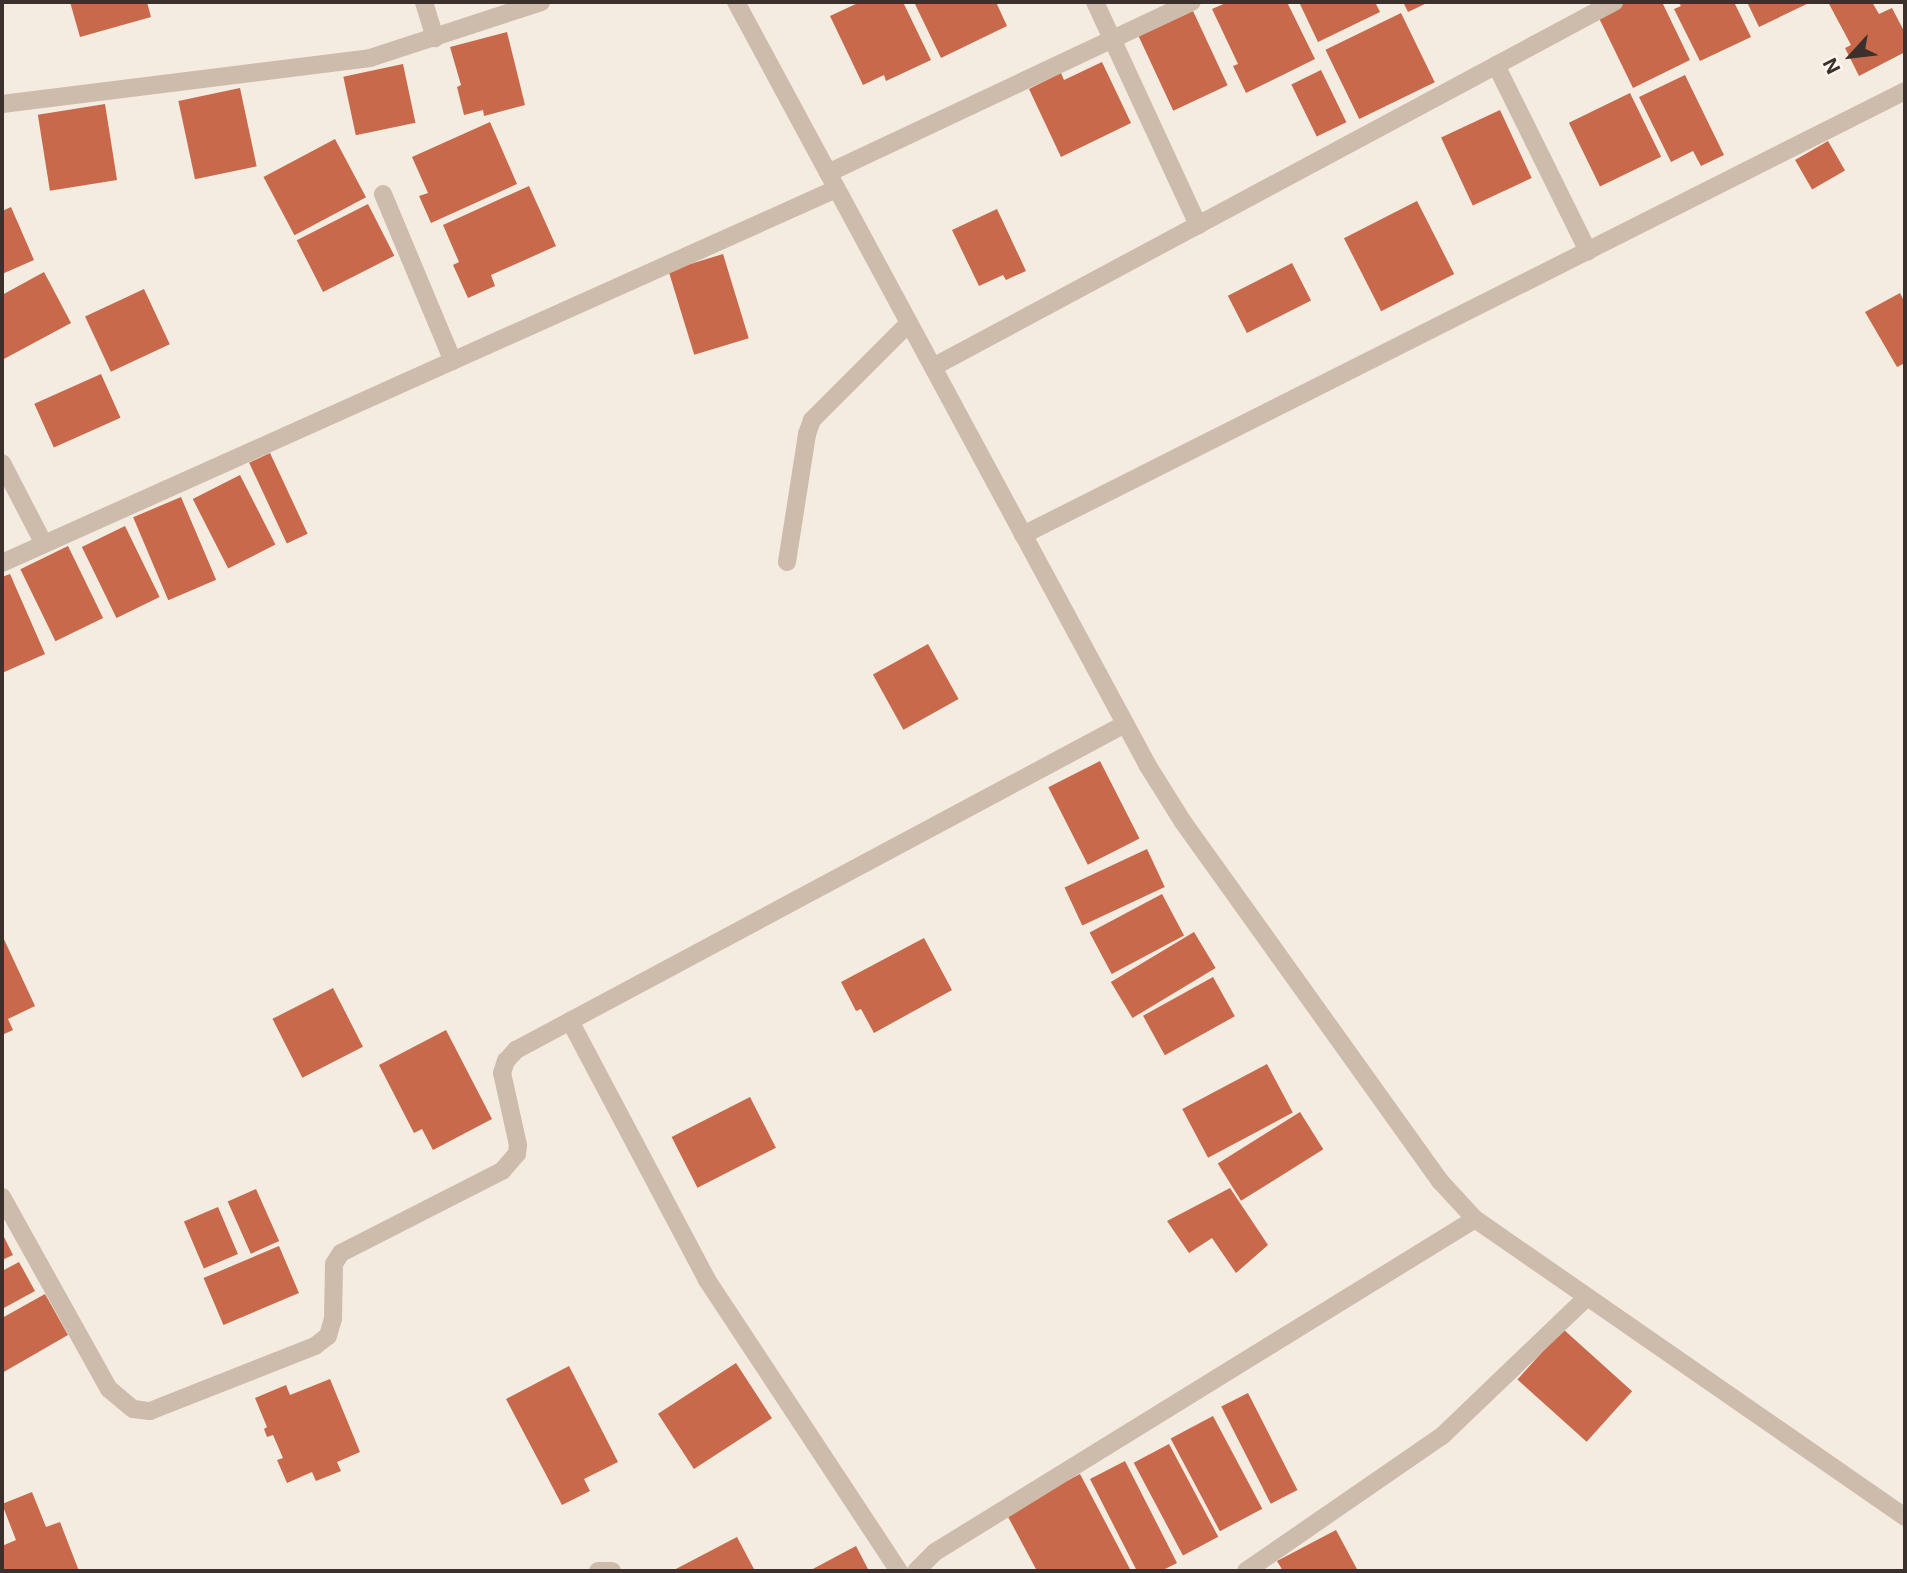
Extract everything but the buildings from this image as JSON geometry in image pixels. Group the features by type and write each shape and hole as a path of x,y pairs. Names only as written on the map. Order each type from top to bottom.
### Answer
{"street":[{"path":"424,2 435,38"},
{"path":"2,104 370,58 541,2"},
{"path":"736,2 1125,724 1183,822 1440,1181 1475,1219 1905,1517"},
{"path":"1095,2 1198,225"},
{"path":"2,563 453,361 832,181 1111,37 1192,2"},
{"path":"933,367 1614,2"},
{"path":"1496,65 1588,251"},
{"path":"1023,536 1905,91"},
{"path":"383,194 453,361"},
{"path":"787,562 807,434 812,420 909,323"},
{"path":"2,463 44,544"},
{"path":"2,1197 108,1389 133,1409 150,1411 315,1346 328,1336 333,1318 334,1264 341,1253 510,1163 517,1154 518,1145 503,1088 502,1073 506,1061 516,1050 1125,724"},
{"path":"570,1021 707,1280 899,1571"},
{"path":"916,1571 935,1552 1475,1219"},
{"path":"1246,1571 1442,1436 1587,1297"},
{"path":"598,1571 612,1571"}]}
